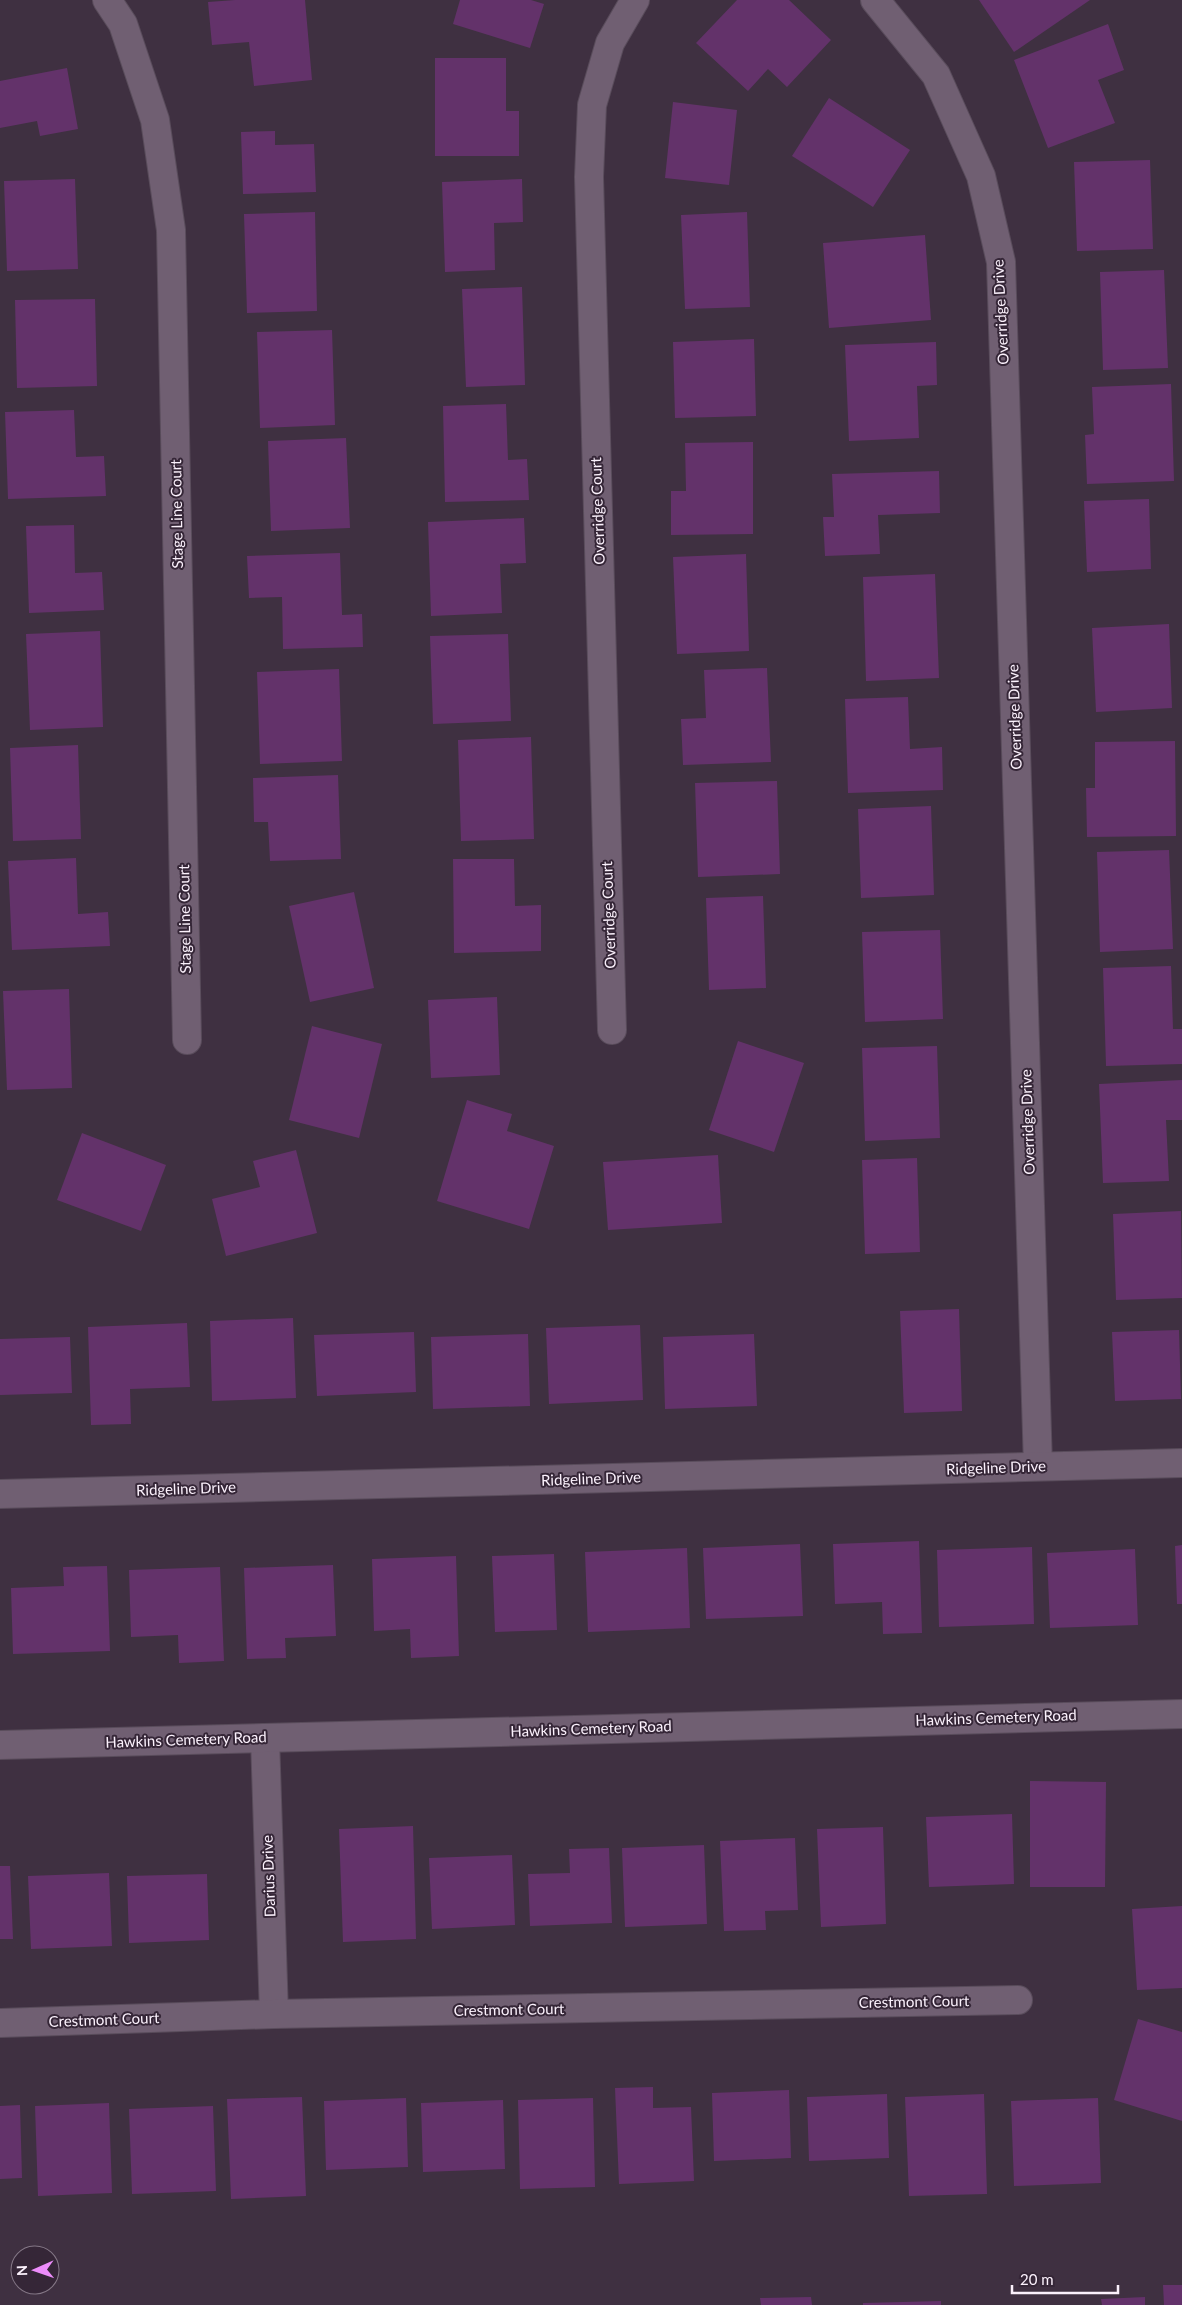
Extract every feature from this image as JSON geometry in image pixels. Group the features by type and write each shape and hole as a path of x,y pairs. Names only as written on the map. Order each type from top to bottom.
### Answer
{"street":[{"name":"Stage Line Court","path":"107,0 123,24 155,120 171,230 187,1040"},
{"name":"Overridge Court","path":"612,1030 589,177 592,105 610,42 634,0"},
{"name":"Overridge Drive","path":"875,0 936,75 981,176 1001,262 1038,1466"},
{"name":"Ridgeline Drive","path":"0,1494 1182,1462"},
{"name":"Hawkins Cemetery Road","path":"0,1745 1182,1714"},
{"name":"Darius Drive","path":"264,1738 274,2014"},
{"name":"Crestmont Court","path":"0,2023 274,2014 1018,2000"}],"building":[{"path":"305,0 312,80 254,86 249,42 212,45 208,2"},
{"path":"460,0 531,0 544,4 530,48 453,24"},
{"path":"737,0 789,0 831,40 787,87 768,69 748,91 696,43"},
{"path":"979,0 1090,0 1014,52"},
{"path":"1108,24 1124,70 1098,80 1115,123 1048,148 1014,60"},
{"path":"435,58 506,58 506,111 519,111 519,156 435,156"},
{"path":"67,68 78,129 40,136 37,121 0,128 0,81"},
{"path":"829,98 910,150 873,207 792,156"},
{"path":"673,102 737,110 729,185 665,178"},
{"path":"275,131 275,145 314,144 316,192 243,194 241,132"},
{"path":"1150,160 1153,249 1077,251 1074,162"},
{"path":"75,179 78,269 7,271 4,181"},
{"path":"522,179 523,222 494,223 495,270 445,272 442,182"},
{"path":"315,212 317,311 247,313 244,214"},
{"path":"747,212 750,307 685,309 681,215"},
{"path":"925,235 931,320 829,328 823,243"},
{"path":"1164,270 1168,368 1103,370 1100,272"},
{"path":"522,287 525,385 466,387 462,289"},
{"path":"95,299 97,386 17,388 15,300"},
{"path":"332,330 335,425 260,428 257,332"},
{"path":"754,339 756,416 675,418 673,342"},
{"path":"936,342 937,385 917,386 919,438 849,441 845,345"},
{"path":"1171,384 1174,481 1087,484 1085,435 1094,434 1092,387"},
{"path":"506,404 508,460 527,459 529,500 445,502 443,406"},
{"path":"74,410 76,457 104,456 106,496 8,499 5,412"},
{"path":"346,438 350,528 271,531 268,441"},
{"path":"753,442 753,534 671,535 671,491 686,491 685,443"},
{"path":"939,471 940,513 878,515 880,554 825,556 823,517 834,517 832,474"},
{"path":"1149,499 1151,569 1087,572 1084,501"},
{"path":"524,518 526,563 500,564 502,613 431,616 428,522"},
{"path":"74,525 75,573 102,572 104,610 29,613 26,526"},
{"path":"340,553 342,615 362,614 363,647 283,649 282,597 249,598 247,556"},
{"path":"746,554 749,651 677,654 673,557"},
{"path":"935,574 939,678 866,681 863,577"},
{"path":"1169,624 1172,708 1096,712 1092,628"},
{"path":"100,631 103,727 30,730 26,634"},
{"path":"508,634 511,721 433,724 430,636"},
{"path":"767,668 771,762 683,765 681,719 706,718 704,670"},
{"path":"339,669 342,761 260,764 257,672"},
{"path":"908,697 910,749 942,747 943,790 848,793 845,699"},
{"path":"531,737 534,839 461,841 458,740"},
{"path":"1175,741 1176,836 1087,837 1086,788 1095,788 1095,742"},
{"path":"78,745 81,839 13,841 10,748"},
{"path":"338,775 341,859 270,861 268,822 254,822 253,778"},
{"path":"777,781 780,874 698,877 695,783"},
{"path":"931,806 934,895 861,898 858,809"},
{"path":"1169,850 1173,949 1100,952 1097,852"},
{"path":"76,858 78,914 108,912 110,946 12,950 8,861"},
{"path":"453,859 514,859 515,906 541,905 541,951 454,953"},
{"path":"354,892 374,988 310,1002 289,906"},
{"path":"763,896 766,988 709,990 706,898"},
{"path":"940,930 943,1019 865,1022 862,932"},
{"path":"1171,966 1173,1029 1182,1029 1182,1064 1106,1066 1103,968"},
{"path":"69,989 72,1088 7,1090 3,991"},
{"path":"497,997 500,1075 431,1078 428,1000"},
{"path":"312,1026 382,1044 359,1138 289,1120"},
{"path":"738,1041 804,1063 774,1152 709,1130"},
{"path":"937,1046 940,1138 865,1141 862,1048"},
{"path":"1182,1080 1182,1120 1166,1120 1169,1181 1103,1183 1099,1084"},
{"path":"467,1100 512,1114 507,1131 554,1146 529,1229 437,1201"},
{"path":"82,1133 166,1165 141,1231 57,1200"},
{"path":"296,1150 317,1233 226,1256 212,1199 260,1187 253,1161"},
{"path":"718,1155 722,1223 608,1230 603,1162"},
{"path":"917,1158 920,1252 865,1254 862,1160"},
{"path":"1181,1211 1182,1298 1116,1300 1113,1214"},
{"path":"959,1309 962,1411 904,1413 900,1311"},
{"path":"293,1318 296,1398 212,1401 210,1321"},
{"path":"187,1323 190,1387 130,1389 131,1424 91,1425 88,1327"},
{"path":"640,1325 643,1400 549,1404 546,1328"},
{"path":"1179,1330 1181,1399 1115,1401 1112,1332"},
{"path":"414,1332 416,1392 317,1396 314,1335"},
{"path":"528,1334 530,1406 433,1409 431,1337"},
{"path":"754,1334 757,1406 665,1409 663,1337"},
{"path":"70,1337 72,1393 0,1395 0,1339"},
{"path":"919,1541 922,1633 883,1634 882,1602 835,1604 833,1544"},
{"path":"800,1544 803,1616 706,1619 703,1548"},
{"path":"1182,1545 1182,1604 1177,1604 1175,1546"},
{"path":"1032,1547 1034,1624 939,1627 937,1550"},
{"path":"687,1548 690,1628 588,1632 585,1552"},
{"path":"1135,1549 1138,1625 1050,1628 1047,1553"},
{"path":"554,1554 557,1630 495,1632 492,1556"},
{"path":"456,1556 459,1656 411,1658 410,1629 374,1631 372,1559"},
{"path":"333,1565 336,1636 285,1638 286,1658 247,1659 244,1568"},
{"path":"107,1566 110,1651 13,1654 11,1588 64,1586 63,1567"},
{"path":"220,1567 224,1661 179,1663 178,1635 131,1637 129,1570"},
{"path":"1030,1781 1106,1782 1105,1887 1030,1887"},
{"path":"1012,1814 1014,1884 929,1887 926,1817"},
{"path":"413,1826 416,1939 343,1942 339,1829"},
{"path":"883,1827 886,1924 821,1927 817,1829"},
{"path":"795,1838 798,1910 765,1911 766,1930 724,1931 720,1841"},
{"path":"704,1845 707,1924 625,1927 622,1848"},
{"path":"609,1848 612,1923 530,1926 528,1874 570,1873 569,1849"},
{"path":"512,1855 515,1925 432,1929 429,1858"},
{"path":"0,1866 10,1866 13,1939 0,1939"},
{"path":"109,1873 112,1946 31,1949 28,1876"},
{"path":"207,1874 209,1940 129,1943 127,1876"},
{"path":"1182,1906 1182,1988 1137,1990 1132,1909"},
{"path":"1138,2019 1182,2032 1182,2121 1114,2100"},
{"path":"653,2087 653,2108 691,2107 694,2181 619,2184 615,2088"},
{"path":"789,2090 791,2158 714,2161 712,2093"},
{"path":"887,2094 889,2158 809,2161 807,2097"},
{"path":"984,2094 987,2194 909,2196 905,2097"},
{"path":"302,2097 306,2196 231,2199 227,2099"},
{"path":"406,2098 408,2167 326,2170 324,2101"},
{"path":"593,2098 595,2187 520,2189 518,2100"},
{"path":"1098,2098 1101,2183 1014,2186 1011,2101"},
{"path":"503,2100 505,2169 423,2172 421,2103"},
{"path":"109,2103 112,2193 38,2196 35,2106"},
{"path":"20,2105 22,2178 0,2179 0,2106"},
{"path":"213,2106 216,2191 132,2194 129,2109"},
{"path":"1163,2285 1182,2285 1182,2305 1164,2305"},
{"path":"811,2297 812,2305 761,2305 760,2298"},
{"path":"1145,2297 1145,2305 1102,2305 1101,2299"},
{"path":"941,2301 941,2305 863,2305 863,2303"}]}
